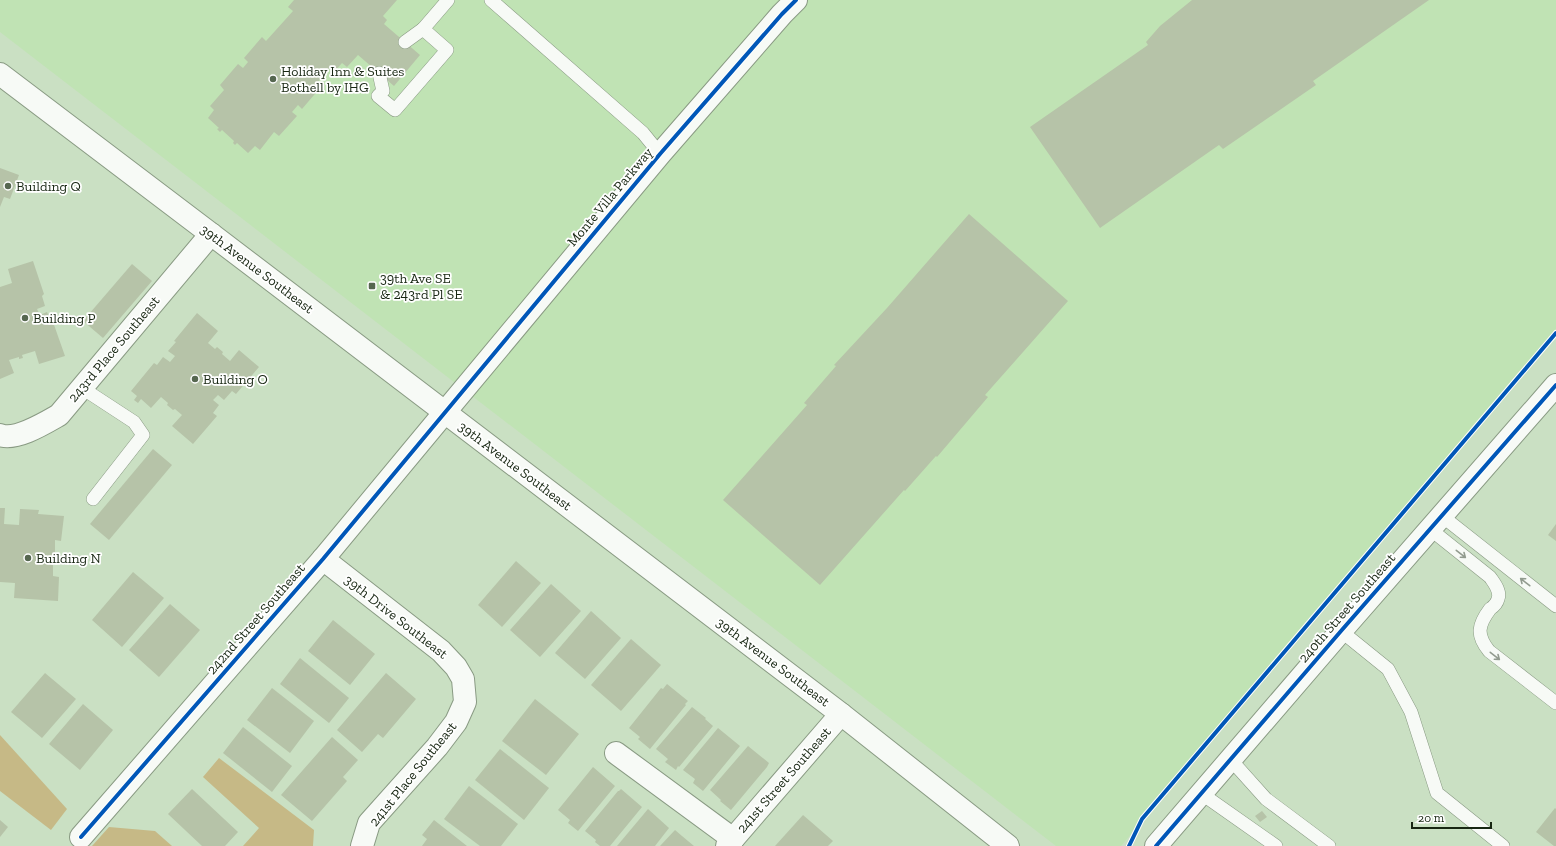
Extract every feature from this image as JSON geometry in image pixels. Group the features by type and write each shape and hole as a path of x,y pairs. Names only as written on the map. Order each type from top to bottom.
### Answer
{"street":[{"name":"Monte Villa Parkway","path":"445,412 660,154 782,14 796,0"},
{"name":"39th Avenue Southeast","path":"0,74 841,714 1008,846"},
{"name":"243rd Place Southeast","path":"0,435 5,437 32,431 59,415 211,234"},
{"name":"240th Street Southeast","path":"1156,846 1556,384"},
{"name":"242nd Street Southeast","path":"81,837 322,559 445,412"},
{"name":"39th Drive Southeast","path":"322,559 441,651 456,666 463,679"},
{"name":"241st Place Southeast","path":"362,845 369,823 437,747 456,722 465,702 463,679"},
{"name":"241st Street Southeast","path":"730,843 841,714"},
{"path":"616,753 730,843"}],"lane":[{"path":"405,42 423,29 448,0"},
{"path":"491,0 643,133 660,154"},
{"path":"379,73 383,91 378,96 395,110 447,50 423,29"},
{"path":"82,388 134,422 143,435 93,499"},
{"path":"1436,523 1556,606"},
{"path":"1436,523 1496,584 1499,592 1498,600 1482,620 1479,632 1482,643 1489,651 1556,703"},
{"path":"1341,631 1388,669 1411,712 1437,794 1503,846"},
{"path":"1231,760 1266,800 1329,846"},
{"path":"1202,794 1276,846"}],"shaded area":[{"path":"0,0 1556,0 1556,330 1121,846 1056,846 0,32"},
{"path":"0,735 67,809 51,830 0,791"},
{"path":"219,758 314,830 313,846 243,846 259,828 203,777"},
{"path":"109,827 155,831 172,846 92,846"}],"building":[{"name":"Holiday Inn & Suites Bothell by IHG","path":"294,0 397,0 383,16 387,20 384,24 420,55 394,86 358,55 347,67 342,63 335,71 331,67 316,84 320,88 302,109 298,105 292,112 297,116 279,136 274,132 260,150 255,146 248,153 237,143 235,145 233,143 234,141 222,130 220,132 217,129 219,128 208,118 214,110 210,106 224,90 220,85 238,64 243,68 248,62 244,58 262,37 266,41 293,11 288,7"},
{"path":"1192,0 1429,0 1313,81 1316,85 1223,149 1219,145 1100,228 1030,127 1148,45 1146,42 1160,26"},
{"name":"Building Q","path":"0,168 19,175 10,199 4,197 0,207"},
{"path":"969,214 1068,301 985,395 988,397 937,457 936,456 905,491 904,490 820,585 723,500 807,405 804,403 836,366 834,365 887,308"},
{"name":"Building P","path":"33,261 44,294 42,296 45,306 37,309 40,315 47,312 51,323 53,322 65,356 39,364 35,351 22,355 23,358 19,359 19,357 9,360 14,373 0,379 0,287 12,283 8,269"},
{"path":"132,264 152,281 103,338 83,321"},
{"name":"Building O","path":"197,313 218,331 208,343 215,349 217,347 230,361 239,350 259,367 236,394 232,391 224,400 218,395 213,400 219,405 213,413 217,416 193,444 172,426 182,415 167,405 168,403 161,397 151,408 141,399 138,403 134,400 137,396 131,391 154,363 157,365 163,357 170,362 175,356 168,351 176,342 174,341"},
{"path":"153,449 172,465 109,540 90,524"},
{"name":"Building N","path":"0,508 5,508 4,524 19,525 20,509 39,510 38,514 64,516 61,541 55,540 55,563 53,563 53,576 59,577 58,601 14,598 15,583 0,582"},
{"path":"1556,524 1556,541 1548,535"},
{"path":"516,561 541,583 502,627 478,605"},
{"path":"133,572 164,598 122,647 92,620"},
{"path":"551,584 581,611 540,657 510,630"},
{"path":"170,604 200,630 159,677 129,650"},
{"path":"591,611 621,638 585,679 555,653"},
{"path":"333,620 375,654 350,685 308,651"},
{"path":"631,639 661,665 621,711 591,685"},
{"path":"300,658 349,698 329,723 280,684"},
{"path":"45,673 76,699 42,738 11,712"},
{"path":"386,673 416,699 383,738 378,734 362,752 337,730"},
{"path":"667,684 688,701 650,749 638,739 640,737 629,728 661,688 663,689"},
{"path":"272,688 314,721 290,753 247,720"},
{"path":"535,699 579,734 546,775 502,741"},
{"path":"83,704 113,730 80,770 49,744"},
{"path":"692,707 706,718 705,719 713,726 676,770 665,762 668,759 656,749"},
{"path":"243,727 292,766 272,792 223,753"},
{"path":"718,728 740,746 703,791 693,783 695,779 683,770"},
{"path":"332,737 358,760 343,777 347,781 312,821 281,795"},
{"path":"748,746 769,763 731,810 710,790"},
{"path":"500,749 549,788 524,820 475,780"},
{"path":"593,767 615,786 578,831 568,823 570,820 558,810"},
{"path":"469,786 518,824 501,846 480,846 444,819"},
{"path":"192,789 238,832 225,846 202,846 168,814"},
{"path":"621,789 642,807 610,846 600,846 595,842 596,840 585,831"},
{"path":"1555,808 1556,846 1554,846 1536,832"},
{"path":"648,809 669,828 655,846 617,846"},
{"path":"1262,811 1267,817 1260,822 1255,816"},
{"path":"803,815 833,841 828,846 775,846"},
{"path":"0,820 8,827 0,837"},
{"path":"434,820 467,846 422,846 427,839 422,835"},
{"path":"675,830 682,836 694,846 660,846"}],"cycle path":[{"path":"81,837 323,559 660,154 782,14 796,0"},
{"path":"1129,846 1142,819 1556,333"},
{"path":"1156,846 1556,385"}],"place":[{"name":"Holiday Inn & Suites Bothell by IHG","path":"273,79"},
{"name":"Building Q","path":"8,186"},
{"name":"39th Ave SE & 243rd Pl SE","path":"372,286"},
{"name":"Building P","path":"25,318"},
{"name":"Building O","path":"195,379"},
{"name":"Building N","path":"28,558"}]}
